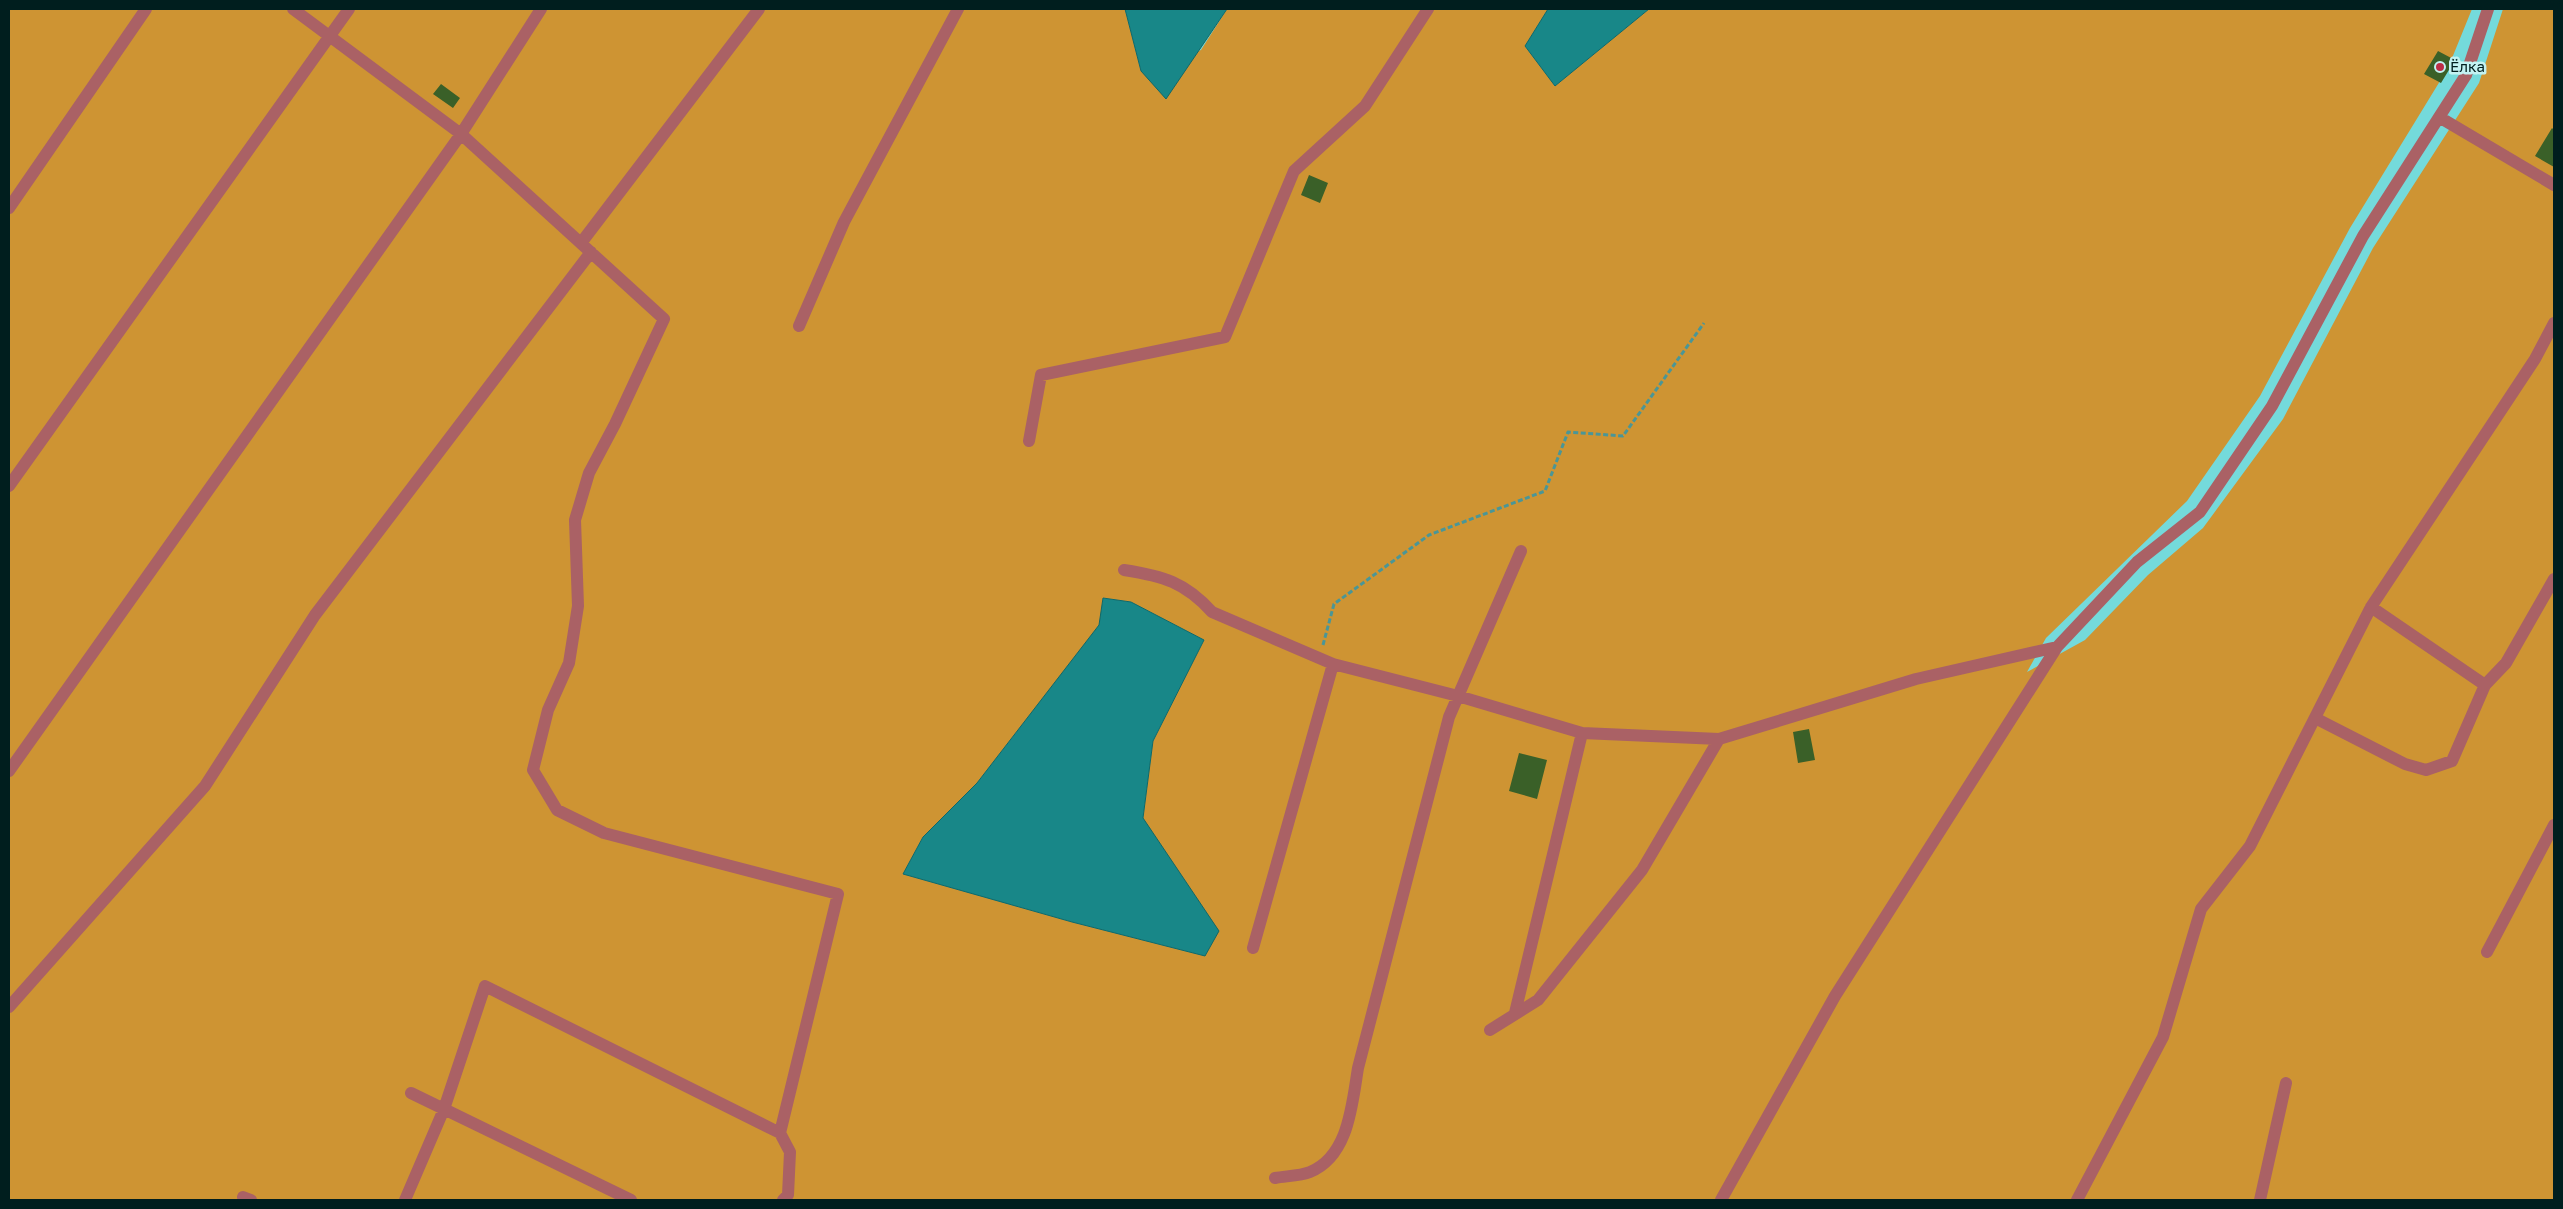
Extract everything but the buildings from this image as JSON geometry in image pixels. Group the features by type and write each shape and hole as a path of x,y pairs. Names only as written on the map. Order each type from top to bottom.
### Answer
{"street":[{"path":"9,208 146,9"},
{"path":"293,9 462,134 664,319 615,424 589,473 575,520 578,606 569,663 548,710 533,770 557,810 604,834 838,894 780,1133"},
{"path":"9,486 349,9"},
{"path":"9,770 462,134 541,9"},
{"path":"581,243 759,9"},
{"path":"799,326 844,222 958,9"},
{"path":"1029,441 1040,375 1225,337 1294,171 1365,106 1428,9"},
{"path":"1721,1200 1835,996 2057,647 2137,562 2200,512 2272,406 2363,236 2466,75 2488,9"},
{"path":"2439,117 2554,185"},
{"path":"9,1007 205,786 316,615 591,252"},
{"path":"2077,1200 2163,1036 2201,909 2250,846 2371,607 2535,359 2554,323"},
{"path":"1275,1178 1310,1172 1335,1154 1338,1147 1350,1115 1358,1068 1449,717 1522,550"},
{"path":"1124,570 1159,575 1197,596 1212,612 1334,664 1458,696 1582,733 1720,740 1916,679 2057,647"},
{"path":"2314,718 2404,764 2426,770 2452,761 2485,685 2506,663 2554,579"},
{"path":"2371,607 2485,685"},
{"path":"1253,948 1334,664"},
{"path":"1515,1013 1582,733"},
{"path":"1490,1030 1538,1000 1642,870 1720,740"},
{"path":"2487,952 2554,825"},
{"path":"404,1200 444,1109 485,986 780,1133 790,1152 788,1195 783,1200"},
{"path":"2260,1200 2286,1083"},
{"path":"411,1093 631,1200"}],"path":[{"path":"1319,658 1334,604 1429,535 1545,492 1568,432 1624,436 1704,322"}],"shaded area":[{"path":"9,9 1125,9 1141,71 1201,50 1227,9 1548,9 1525,46 1555,86 1649,9 2472,9 2448,68 2350,228 2260,396 2187,501 2046,638 2027,672 2085,640 2148,575 2203,528 2283,419 2373,248 2479,83 2503,9 2554,9 2554,1200 9,1200","holes":["1103,598 1131,602 1204,640 1153,741 1143,818 1205,956 1072,922 903,874 923,837 977,783 1100,625"]}],"water":[{"path":"1125,9 1227,9 1166,99 1141,71"},
{"path":"1548,9 1649,9 1555,86 1525,46"},
{"path":"1103,598 1131,602 1204,640 1153,741 1143,818 1219,931 1205,956 1072,922 903,874 923,837 977,783 1099,625"}],"place":[{"name":"Ёлка","path":"2440,67"}]}
